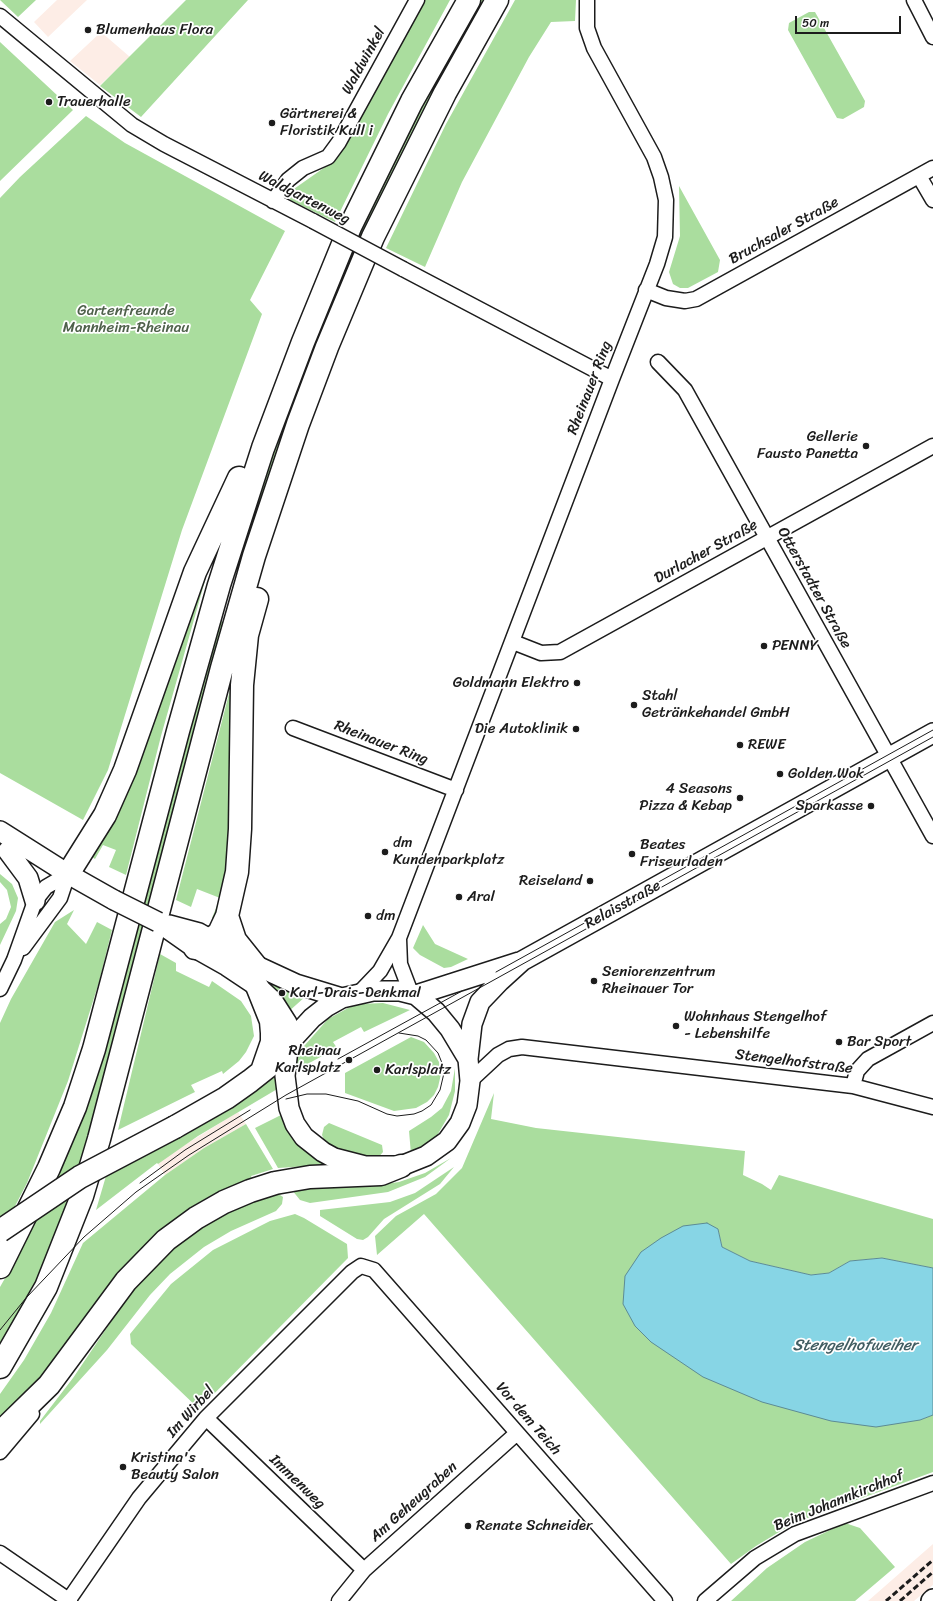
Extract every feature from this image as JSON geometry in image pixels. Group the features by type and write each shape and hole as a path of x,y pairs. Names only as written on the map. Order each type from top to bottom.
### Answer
{"highway":[{"path":"0,1267 49,1168 75,1107 94,1049 178,731 219,585 263,448 303,342 350,227 412,101 469,0"},
{"path":"5,1360 46,1287 66,1239 84,1189 101,1132 199,751 254,556 300,417 327,347 373,237 445,93 497,0"},
{"path":"68,874 105,815 125,770 199,562 242,471 263,448"},
{"path":"202,940 219,933 227,916 237,872 240,829 242,686 247,636 257,598 254,556"},
{"path":"227,916 235,940 256,976 271,1021 272,1033 268,1054 261,1073"},
{"path":"0,1231 40,1202 80,1177 230,1096 274,1062 290,1042"},
{"path":"0,1433 49,1385 126,1280 166,1240 196,1218 224,1202 250,1191 282,1182 325,1176 366,1176 381,1174 401,1166"}],"main road":[{"name":"Relaisstraße","path":"414,994 522,961 933,733"},
{"path":"0,831 93,888 202,940 227,966 256,976 296,984 321,993 342,998"},
{"path":"4,849 68,874"},
{"path":"4,849 28,878 35,901"},
{"name":"Relaisstraße","path":"468,1059 472,1024 480,1002 522,961"},
{"path":"256,976 287,1023 290,1031 290,1042 285,1076 286,1099 294,1124 304,1137 322,1152 341,1160 365,1166 401,1166 426,1156 447,1141 460,1123 465,1111 470,1081 468,1059 450,1029 436,1012 414,994 386,990 360,992 342,998 312,1018 290,1042"}],"street":[{"name":"Waldwinkel","path":"273,201 288,180 303,168 328,157 339,142 417,0"},
{"name":"Rheinauer Ring","path":"360,992 380,972 399,938 657,264 665,237 666,200 654,157 594,48 587,28 586,0"},
{"path":"914,0 933,37"},
{"name":"Waldgartenweg","path":"0,16 132,125 273,201 612,379"},
{"name":"Bruchsaler Straße","path":"646,290 666,298 685,301 696,299 933,168"},
{"path":"919,176 933,200"},
{"name":"Otterstadter Straße","path":"658,362 685,390 933,836"},
{"name":"Durlacher Straße","path":"513,642 541,653 560,652 933,446"},
{"name":"Rheinauer Ring","path":"293,728 456,790"},
{"path":"0,989 14,960 35,901 46,887 68,874"},
{"path":"14,960 60,898 68,874"},
{"name":"Rheinauer Ring","path":"399,938 400,964 414,994"},
{"path":"852,1086 857,1070 868,1059 933,1023"},
{"name":"Stengelhofstraße","path":"470,1081 498,1055 509,1049 522,1047 852,1086 933,1107"},
{"name":"Im Wirbel","path":"69,1601 139,1498 206,1418 352,1272 361,1266"},
{"name":"Vor dem Teich","path":"361,1266 374,1270 665,1601"},
{"path":"0,1452 41,1403 49,1385"},
{"name":"Immenweg","path":"206,1418 364,1570"},
{"name":"Am Geheugraben","path":"339,1601 364,1570 517,1433"},
{"name":"Beim Johannkirchhof","path":"705,1601 755,1558 795,1534 933,1483"},
{"path":"0,1553 69,1601"}],"shaded area":[{"path":"57,0 87,0 48,37 34,22"},
{"path":"101,32 130,57 100,85 70,61"},
{"path":"238,1112 246,1124 204,1148 165,1175 158,1164 167,1156"},
{"path":"933,1544 933,1585 914,1601 868,1601"}],"green space":[{"path":"0,0 36,0 18,17"},
{"path":"186,0 248,0 141,117 100,86"},
{"path":"422,0 450,0 388,114 335,222 290,200 291,191 328,165 339,154"},
{"path":"479,0 485,0 403,153 328,316 297,397 258,510 254,509 275,442 339,275 398,150"},
{"path":"515,0 576,0 575,21 551,22 529,57 462,182 425,267 386,248 446,124"},
{"path":"809,12 815,12 865,101 864,107 843,119 837,118 788,30 789,23"},
{"path":"0,42 73,110 0,181"},
{"name":"Gartenfreunde Mannheim-Rheinau","path":"86,116 125,143 285,231 250,300 262,314 182,530 108,770 83,820 0,773 0,198 20,177"},
{"path":"679,186 720,260 718,272 688,288 680,288 673,284 669,272 680,236"},
{"path":"212,556 161,736 126,875 109,867 116,850 103,845 95,859 92,857"},
{"path":"219,620 223,622 223,625 94,1123 58,1236 27,1304 0,1352 0,1287 8,1273 112,1023"},
{"path":"232,682 235,843 218,922 212,918 220,898 197,889 191,907 176,900"},
{"path":"0,874 12,884 18,898 16,911 0,945 0,924 6,919 11,907 7,890 0,882"},
{"path":"74,910 67,924 86,944 97,922 112,930 99,982 68,1081 27,1183 0,1235 0,1023 11,999 55,922"},
{"path":"423,925 435,944 468,959 451,967 444,968 420,955 413,948"},
{"path":"160,954 176,963 176,971 209,987 212,981 241,1001 251,1016 254,1036 246,1052 239,1061 223,1074 222,1071 191,1085 195,1092 118,1130"},
{"path":"256,972 306,996 287,1013"},
{"path":"383,1003 410,1010 364,1032 361,1027 333,1042 337,1048 289,1074 297,1054 328,1019 348,1008 360,1004"},
{"path":"411,1037 424,1042 434,1053 439,1062 441,1074 438,1087 434,1095 427,1102 416,1108 394,1111 345,1093 345,1073"},
{"path":"278,1068 279,1088 198,1136 158,1164 157,1163 96,1210 106,1176 153,1151"},
{"path":"455,1068 455,1091 449,1115 435,1139 411,1154 409,1131 442,1108 451,1091"},
{"path":"494,1093 491,1119 536,1128 745,1151 743,1175 771,1190 779,1175 933,1219 933,1268 882,1258 850,1261 829,1273 811,1275 750,1261 722,1247 718,1229 683,1226 920,1420 933,1415 933,1472 794,1523 756,1546 731,1564 424,1214 377,1255 375,1236 396,1216 436,1194 462,1168"},
{"path":"285,1113 323,1162 323,1165 278,1168 255,1128"},
{"path":"329,1123 382,1145 383,1152 377,1159 369,1161 332,1147 325,1142 322,1135 324,1127"},
{"path":"246,1124 273,1169 251,1176 252,1179 214,1194 193,1206 167,1225 148,1242 128,1263 92,1310 62,1356 0,1425 0,1394 24,1360 51,1313 83,1243 165,1175 204,1148"},
{"path":"451,1158 425,1177 388,1192 310,1203 300,1200 292,1190 338,1185 378,1185 399,1182 425,1173"},
{"path":"454,1167 440,1184 384,1219 368,1237 363,1240 357,1239 320,1216 320,1210 390,1202 415,1193"},
{"path":"277,1193 283,1197 282,1204 276,1211 231,1231 204,1247 170,1274 150,1295 107,1350 40,1424 40,1421 73,1378 133,1289 162,1257 190,1232 219,1215 261,1197"},
{"path":"295,1214 347,1244 348,1258 199,1409 131,1344 130,1334 171,1284 213,1250 270,1221"},
{"path":"845,1523 860,1528 895,1567 855,1601 731,1601 767,1568 805,1542"}],"water":[{"name":"Stengelhofweiher","path":"707,1223 718,1229 722,1247 750,1261 811,1275 829,1273 850,1261 882,1258 933,1268 933,1415 920,1420 876,1427 831,1421 762,1402 703,1377 651,1342 635,1326 623,1304 625,1276 641,1252 661,1238 683,1226"}],"tram line":[{"path":"496,972 933,730"},
{"path":"0,1330 26,1298 84,1237 136,1192 189,1155 286,1095 933,737"},
{"path":"338,1059 462,991"},
{"path":"286,1099 307,1094 326,1094 358,1101 387,1114 397,1116 414,1114 422,1111 431,1105 440,1090 444,1073 442,1063 438,1053 426,1040 418,1036 399,1033"},
{"path":"140,1183 185,1150 250,1110"}],"railway":[{"path":"886,1601 933,1560"},
{"path":"900,1601 933,1572"}],"place":[{"name":"Blumenhaus Flora","path":"88,30"},
{"name":"Trauerhalle","path":"49,102"},
{"name":"Gärtnerei & Floristik Kull i","path":"272,123"},
{"name":"Gellerie Fausto Panetta","path":"866,446"},
{"name":"PENNY","path":"764,646"},
{"name":"Goldmann Elektro","path":"577,683"},
{"name":"Stahl Getränkehandel GmbH","path":"634,705"},
{"name":"Die Autoklinik","path":"576,729"},
{"name":"REWE","path":"740,745"},
{"name":"Golden Wok","path":"780,774"},
{"name":"4 Seasons Pizza & Kebap","path":"740,798"},
{"name":"Sparkasse","path":"871,806"},
{"name":"dm Kundenparkplatz","path":"385,852"},
{"name":"Beates Friseurladen","path":"632,854"},
{"name":"Reiseland","path":"590,881"},
{"name":"Aral","path":"459,897"},
{"name":"dm","path":"368,916"},
{"name":"Seniorenzentrum Rheinauer Tor","path":"594,981"},
{"name":"Karl-Drais-Denkmal","path":"282,993"},
{"name":"Wohnhaus Stengelhof - Lebenshilfe","path":"676,1026"},
{"name":"Bar Sport","path":"839,1042"},
{"name":"Rheinau Karlsplatz","path":"349,1060"},
{"name":"Karlsplatz","path":"377,1070"},
{"name":"Kristina's Beauty Salon","path":"123,1467"},
{"name":"Renate Schneider","path":"468,1526"}]}
